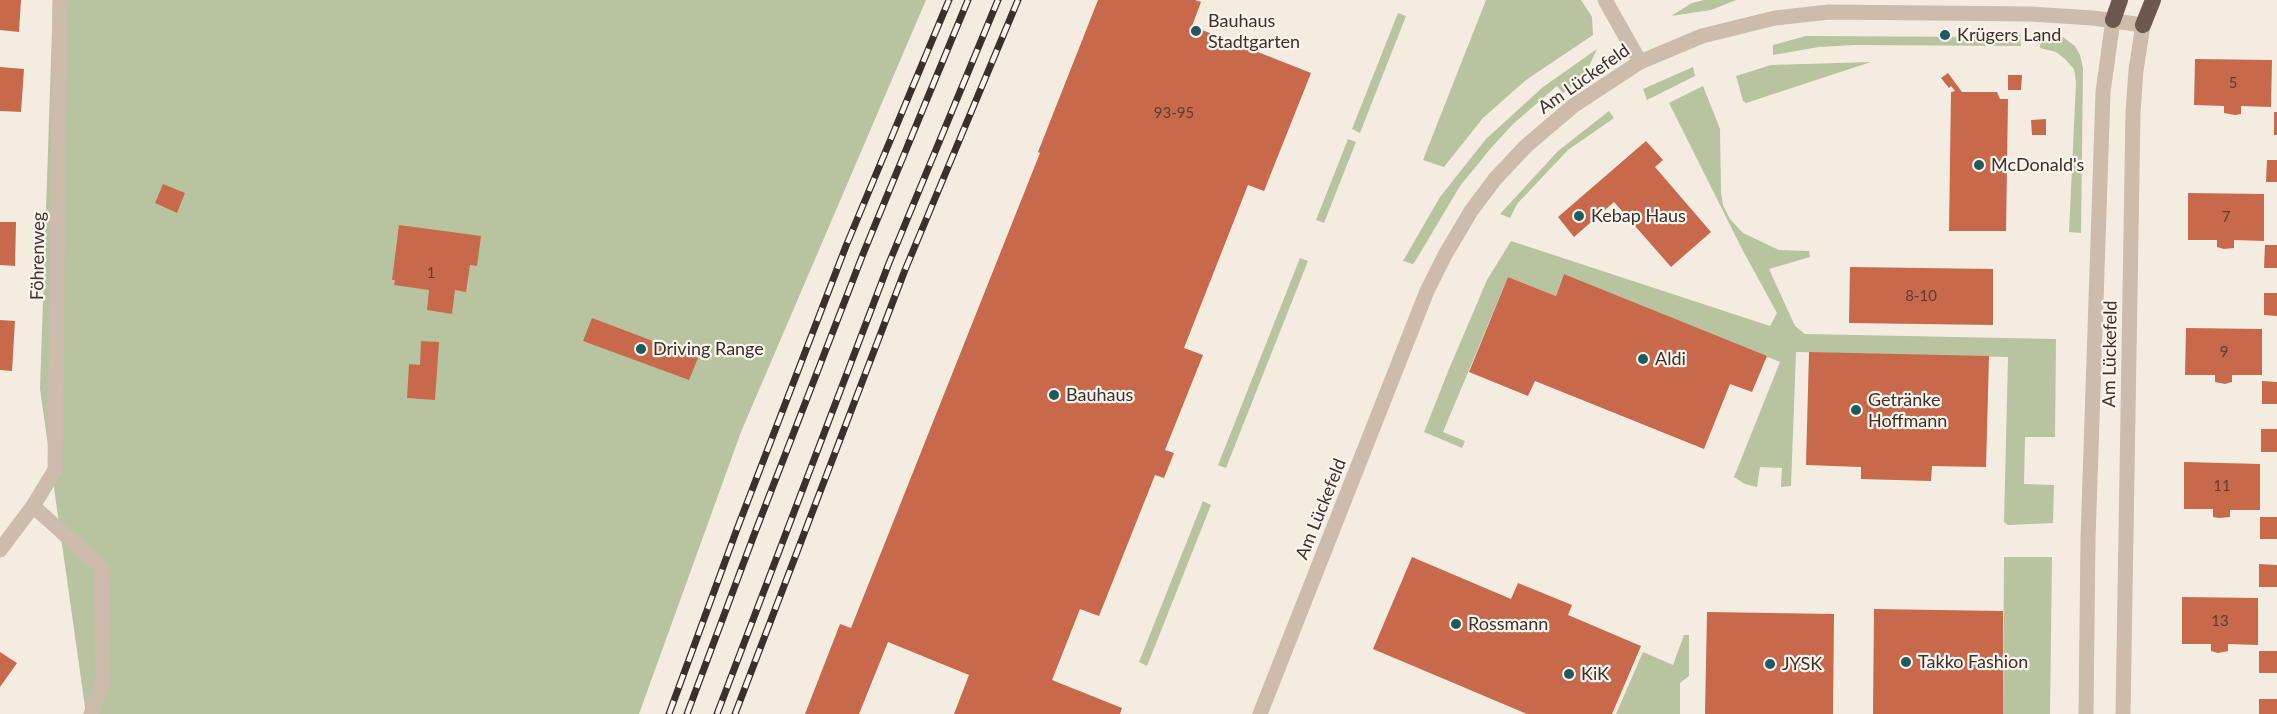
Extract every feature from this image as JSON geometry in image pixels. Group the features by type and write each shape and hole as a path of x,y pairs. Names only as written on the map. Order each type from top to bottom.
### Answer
{"highway":[{"path":"2114,20 2120,0"},
{"path":"2144,25 2153,0"}],"street":[{"name":"Föhrenweg","path":"0,550 33,506 55,470 60,0"},
{"path":"1605,0 1640,62"},
{"name":"Am Lückefeld","path":"1260,714 1427,291 1471,211 1495,179 1526,146 1573,106 1640,62 1702,36 1735,27 1775,18 1829,12 2030,14 2114,20 2144,25 2136,70 2133,112 2123,714"},
{"name":"Am Lückefeld","path":"2086,714 2088,539 2103,92 2114,20"},
{"path":"33,506 101,567 103,683 91,714"}],"green space":[{"path":"53,0 926,0 741,432 639,714 86,714 40,389"},
{"path":"1486,0 1581,0 1592,17 1593,35 1526,80 1483,118 1444,167 1423,160"},
{"path":"1704,0 1736,0 1711,10 1671,16 1692,3"},
{"path":"1398,13 1406,16 1360,133 1352,129"},
{"path":"2042,30 2060,35 2075,46 2083,68 2081,233 2069,232 2076,82 2074,69 2056,52 2040,48"},
{"path":"1993,31 2020,33 2021,46 1854,45 1819,47 1773,55 1773,45 1806,36 1985,37"},
{"path":"1597,49 1580,80 1563,93 1557,86 1513,124 1491,148 1460,186 1413,264 1403,261 1440,197 1486,139 1543,87"},
{"path":"1871,62 1746,103 1743,101 1736,76 1771,65"},
{"path":"1693,67 1695,76 1647,100 1643,89"},
{"path":"1703,86 1720,129 1721,192 1723,205 1730,219 1743,233 1779,250 1809,251 1810,257 1769,269 1795,326 1805,334 2056,339 2055,437 2025,437 2024,484 2054,485 2053,523 2008,525 2004,522 2008,357 1796,352 1791,486 1781,487 1782,468 1760,467 1757,487 1745,484 1734,477 1780,362 1564,274 1556,296 1508,277 1443,432 1465,441 1462,448 1424,432 1487,280 1511,241 1770,326 1777,313 1742,249 1669,103"},
{"path":"1609,111 1614,118 1568,150 1517,204 1510,218 1500,214 1558,151"},
{"path":"1348,139 1356,142 1324,223 1316,220"},
{"path":"1300,258 1308,261 1226,468 1218,465"},
{"path":"1203,501 1211,505 1147,666 1139,662"},
{"path":"2004,557 2052,557 2050,714 2003,714"},
{"path":"1684,635 1689,635 1689,676 1680,683 1680,714 1616,714 1643,652 1673,665"}],"building":[{"path":"0,0 21,0 19,32 0,30"},
{"name":"Bauhaus","path":"1098,0 1195,0 1201,2 1192,26 1311,73 1264,191 1248,185 1184,348 1203,355 1165,450 1174,453 1164,478 1155,475 1099,616 1080,609 1052,680 1122,708 1120,714 954,714 969,675 888,642 859,714 805,714 840,624 851,628 1040,153 1038,152"},
{"path":"2195,59 2272,60 2271,107 2241,106 2241,114 2235,115 2224,113 2224,106 2194,105"},
{"path":"0,67 24,69 21,112 0,111"},
{"name":"McDonald's","path":"1948,73 1962,92 1997,92 2000,99 2008,99 2006,231 1949,231 1951,92 1955,91 1951,86 1949,88 1941,78"},
{"path":"2008,75 2022,75 2021,90 2008,90"},
{"path":"2274,112 2277,112 2277,135 2274,135"},
{"path":"2046,119 2046,135 2032,135 2031,120"},
{"path":"1646,141 1663,160 1655,167 1711,232 1671,267 1614,202 1574,237 1558,217"},
{"path":"2267,160 2277,160 2277,182 2266,182"},
{"path":"163,184 185,193 177,213 155,203"},
{"path":"2188,193 2264,194 2264,241 2234,240 2234,248 2224,249 2217,247 2217,240 2188,240"},
{"path":"0,222 16,222 15,266 0,265"},
{"path":"399,225 481,236 477,266 470,265 466,292 455,290 452,314 427,310 429,290 394,285 395,280 392,280"},
{"path":"2265,245 2277,245 2277,268 2264,268"},
{"path":"1850,267 1993,269 1993,325 1849,323"},
{"name":"Aldi","path":"1564,274 1767,356 1752,392 1730,384 1704,449 1535,381 1528,396 1469,372 1508,277 1556,296"},
{"path":"2264,293 2277,293 2277,316 2264,315"},
{"name":"Driving Range","path":"592,318 698,358 689,380 583,341"},
{"path":"0,320 15,321 12,371 0,370"},
{"path":"2186,328 2262,329 2262,375 2232,375 2232,382 2225,384 2215,382 2215,375 2185,375"},
{"path":"421,341 439,342 435,400 407,398 409,364 420,365"},
{"path":"1809,352 1989,356 1986,467 1932,466 1931,481 1861,479 1861,467 1806,465"},
{"path":"2262,381 2277,382 2277,404 2262,404"},
{"path":"2261,429 2277,429 2277,452 2261,452"},
{"path":"2184,462 2260,464 2260,510 2230,510 2230,517 2219,518 2213,517 2213,509 2184,509"},
{"path":"2260,517 2277,517 2277,539 2260,539"},
{"path":"1412,557 1511,599 1518,583 1572,605 1568,615 1641,646 1612,714 1527,714 1373,649"},
{"path":"2259,564 2277,565 2277,587 2259,587"},
{"path":"2182,597 2258,598 2258,645 2228,644 2228,651 2218,653 2211,651 2211,644 2182,644"},
{"path":"1874,609 2003,611 2003,714 1873,714"},
{"name":"JYSK","path":"1707,612 1834,614 1833,714 1705,714"},
{"path":"2259,651 2277,651 2277,673 2259,673"},
{"path":"0,652 17,663 0,687"},
{"path":"2259,699 2277,699 2277,714 2259,714"}],"railway":[{"path":"669,714 737,529 846,246 949,0"},
{"path":"687,714 863,254 968,0"},
{"path":"717,714 889,263 998,0"},
{"path":"735,714 905,270 1018,0"}],"place":[{"name":"Bauhaus Stadtgarten","path":"1196,31"},
{"name":"Krügers Land","path":"1945,35"},
{"name":"McDonald's","path":"1979,165"},
{"name":"Kebap Haus","path":"1579,216"},
{"name":"Driving Range","path":"641,349"},
{"name":"Aldi","path":"1643,359"},
{"name":"Bauhaus","path":"1054,395"},
{"name":"Getränke Hoffmann","path":"1856,410"},
{"name":"Rossmann","path":"1456,624"},
{"name":"Takko Fashion","path":"1906,662"},
{"name":"JYSK","path":"1770,664"},
{"name":"KiK","path":"1569,674"}]}
